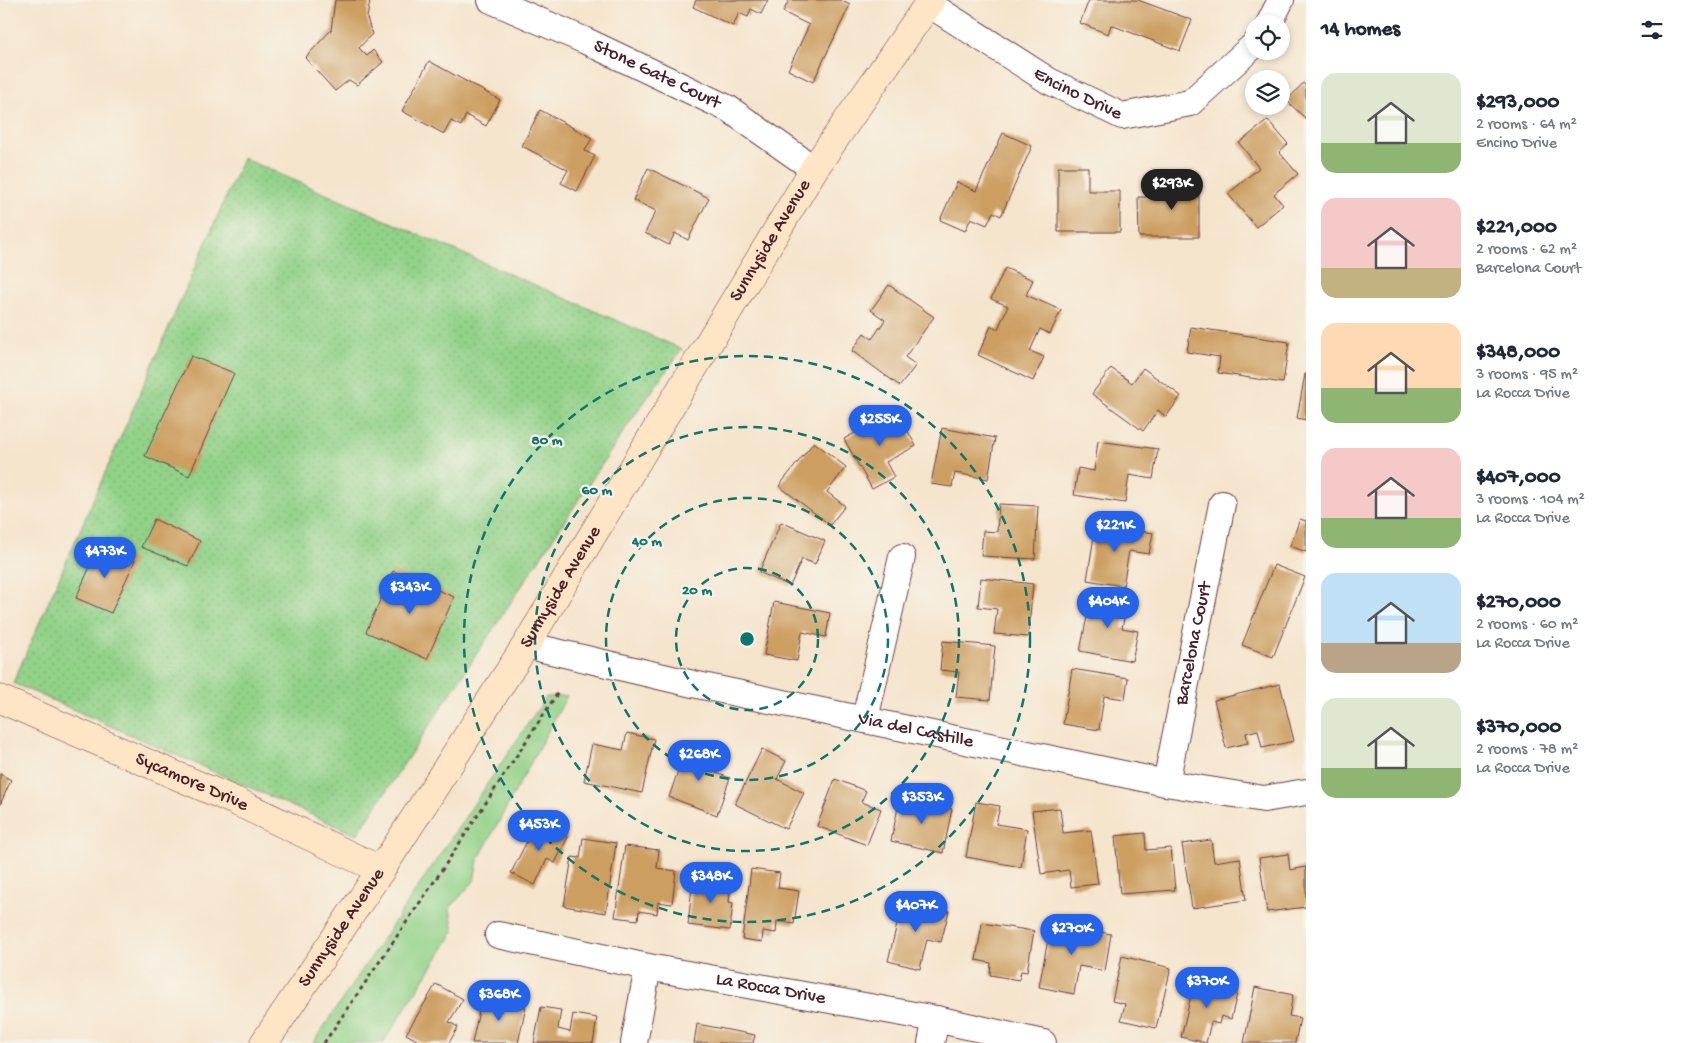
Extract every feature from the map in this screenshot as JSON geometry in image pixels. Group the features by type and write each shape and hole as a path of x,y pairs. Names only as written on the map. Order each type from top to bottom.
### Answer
{"street":[{"name":"Stone Gate Court","path":"491,0 586,41 729,109 814,169"},
{"path":"1274,15 1282,0"},
{"name":"Sunnyside Avenue","path":"264,1043 381,870 526,645 814,169 930,2"},
{"name":"Encino Drive","path":"930,2 1050,81 1122,116 1190,103 1245,53"},
{"name":"Barcelona Court","path":"1166,783 1222,504"},
{"path":"865,719 902,557"},
{"name":"Via del Castille","path":"526,645 693,684 1166,783 1264,800 1306,792"},
{"name":"Sycamore Drive","path":"0,700 236,800 381,870"},
{"name":"La Rocca Drive","path":"498,934 933,1031 1043,1043"},
{"path":"634,1043 648,967"}],"path":[{"path":"324,1043 438,876 559,691"}],"green space":[{"path":"243,158 682,349 630,422 357,835 13,683"},
{"path":"567,696 478,860 474,881 450,908 454,932 383,1043 313,1043 546,697"}],"building":[{"path":"335,0 370,0 367,18 372,34 359,48 367,56 373,50 383,62 357,85 349,80 335,91 305,58 331,30"},
{"path":"696,0 768,0 761,14 751,9 748,17 739,13 733,26 693,7"},
{"path":"789,0 840,0 850,5 813,82 788,70 809,25 783,12"},
{"path":"1089,0 1138,0 1192,20 1180,51 1111,25 1108,34 1080,23"},
{"path":"429,61 500,100 486,126 466,115 461,126 451,121 444,134 402,111"},
{"path":"1303,83 1306,86 1306,119 1290,104 1290,98"},
{"path":"540,110 592,138 585,151 595,156 577,191 561,183 568,170 522,146"},
{"path":"1268,120 1288,144 1279,152 1298,174 1274,194 1283,205 1256,227 1228,194 1259,168 1239,143"},
{"path":"1003,133 1032,146 1001,216 993,212 987,225 971,218 965,231 940,220 957,182 976,191"},
{"path":"1058,167 1088,167 1088,191 1120,191 1120,232 1058,232"},
{"path":"648,168 709,198 688,240 675,233 669,245 645,233 656,211 633,200"},
{"path":"1176,174 1199,174 1199,237 1139,237 1138,197 1176,197"},
{"path":"1005,268 1033,280 1026,295 1061,310 1050,334 1040,329 1030,351 1044,357 1033,381 978,355 991,326 998,329 1008,306 991,299"},
{"path":"889,285 934,317 905,357 916,365 900,386 852,351 864,333 872,339 885,320 871,310"},
{"path":"1191,327 1289,342 1283,383 1218,373 1220,357 1187,352"},
{"path":"191,356 234,373 189,476 145,456"},
{"path":"1111,368 1132,383 1143,368 1181,396 1166,417 1158,410 1143,431 1092,394"},
{"path":"1306,374 1306,420 1297,418"},
{"path":"896,410 916,446 886,462 894,477 872,489 844,439"},
{"path":"942,428 995,438 988,479 955,473 952,487 931,484"},
{"path":"1098,441 1158,449 1153,479 1129,475 1125,503 1074,495 1078,468 1094,471"},
{"path":"814,442 846,467 827,492 845,506 830,525 779,486"},
{"path":"999,504 1038,506 1035,559 981,556 983,531 997,532"},
{"path":"154,519 200,541 188,566 141,547"},
{"path":"1300,519 1306,521 1306,552 1290,546"},
{"path":"781,522 825,541 815,564 802,559 790,586 759,572"},
{"path":"1096,524 1153,533 1149,554 1129,551 1123,586 1087,580"},
{"path":"100,544 135,560 111,613 76,598"},
{"path":"1274,565 1305,577 1273,657 1242,645"},
{"path":"393,571 454,597 427,659 366,632"},
{"path":"981,578 1033,584 1028,637 994,634 997,609 978,607"},
{"path":"1092,592 1128,599 1122,628 1138,631 1132,661 1080,651"},
{"path":"774,602 830,613 826,637 802,632 797,661 764,655"},
{"path":"943,641 995,646 990,700 956,697 959,672 940,670"},
{"path":"1072,669 1128,678 1125,699 1104,696 1099,730 1063,724"},
{"path":"1280,684 1294,741 1262,748 1258,730 1246,733 1248,743 1226,748 1214,700"},
{"path":"627,733 654,739 642,793 584,781 592,744 623,750"},
{"path":"687,745 714,755 708,770 730,778 717,815 669,797"},
{"path":"762,749 786,761 777,779 804,793 786,829 735,804"},
{"path":"0,774 11,780 0,805"},
{"path":"835,779 866,791 861,802 881,809 867,845 817,826"},
{"path":"900,798 952,809 943,853 891,841"},
{"path":"976,802 1000,806 996,824 1027,829 1021,867 966,857"},
{"path":"1060,808 1063,833 1091,830 1098,884 1071,887 1069,870 1041,874 1032,811"},
{"path":"537,821 568,837 555,863 547,859 535,885 511,873"},
{"path":"1145,833 1146,850 1171,848 1175,890 1120,894 1115,836"},
{"path":"583,838 616,843 606,913 564,906 572,857 580,858"},
{"path":"1211,840 1214,862 1240,858 1246,900 1192,908 1182,844"},
{"path":"625,846 659,850 657,868 676,871 672,904 658,902 657,914 639,911 638,920 615,917"},
{"path":"1288,854 1290,870 1306,867 1306,907 1267,912 1259,858"},
{"path":"751,869 780,873 778,888 799,891 794,924 777,921 776,933 763,931 762,942 742,939"},
{"path":"693,877 731,881 729,902 733,903 730,930 688,925"},
{"path":"903,900 949,911 941,942 927,939 920,969 888,961"},
{"path":"982,923 1034,931 1027,972 1021,971 1019,980 990,975 991,963 976,960"},
{"path":"1051,923 1111,934 1105,971 1079,966 1074,994 1039,987"},
{"path":"1122,956 1171,968 1156,1028 1121,1020 1125,1004 1112,1001"},
{"path":"1195,979 1238,989 1231,1019 1221,1016 1219,1024 1211,1022 1206,1043 1181,1037"},
{"path":"436,984 463,999 449,1022 458,1027 449,1043 422,1043 406,1034"},
{"path":"1255,987 1293,995 1289,1016 1300,1018 1295,1043 1244,1043"},
{"path":"482,997 526,1007 518,1043 472,1043"},
{"path":"541,1007 561,1010 558,1029 570,1032 573,1014 597,1018 593,1043 534,1043"},
{"path":"697,1024 755,1035 753,1043 694,1043"}]}
